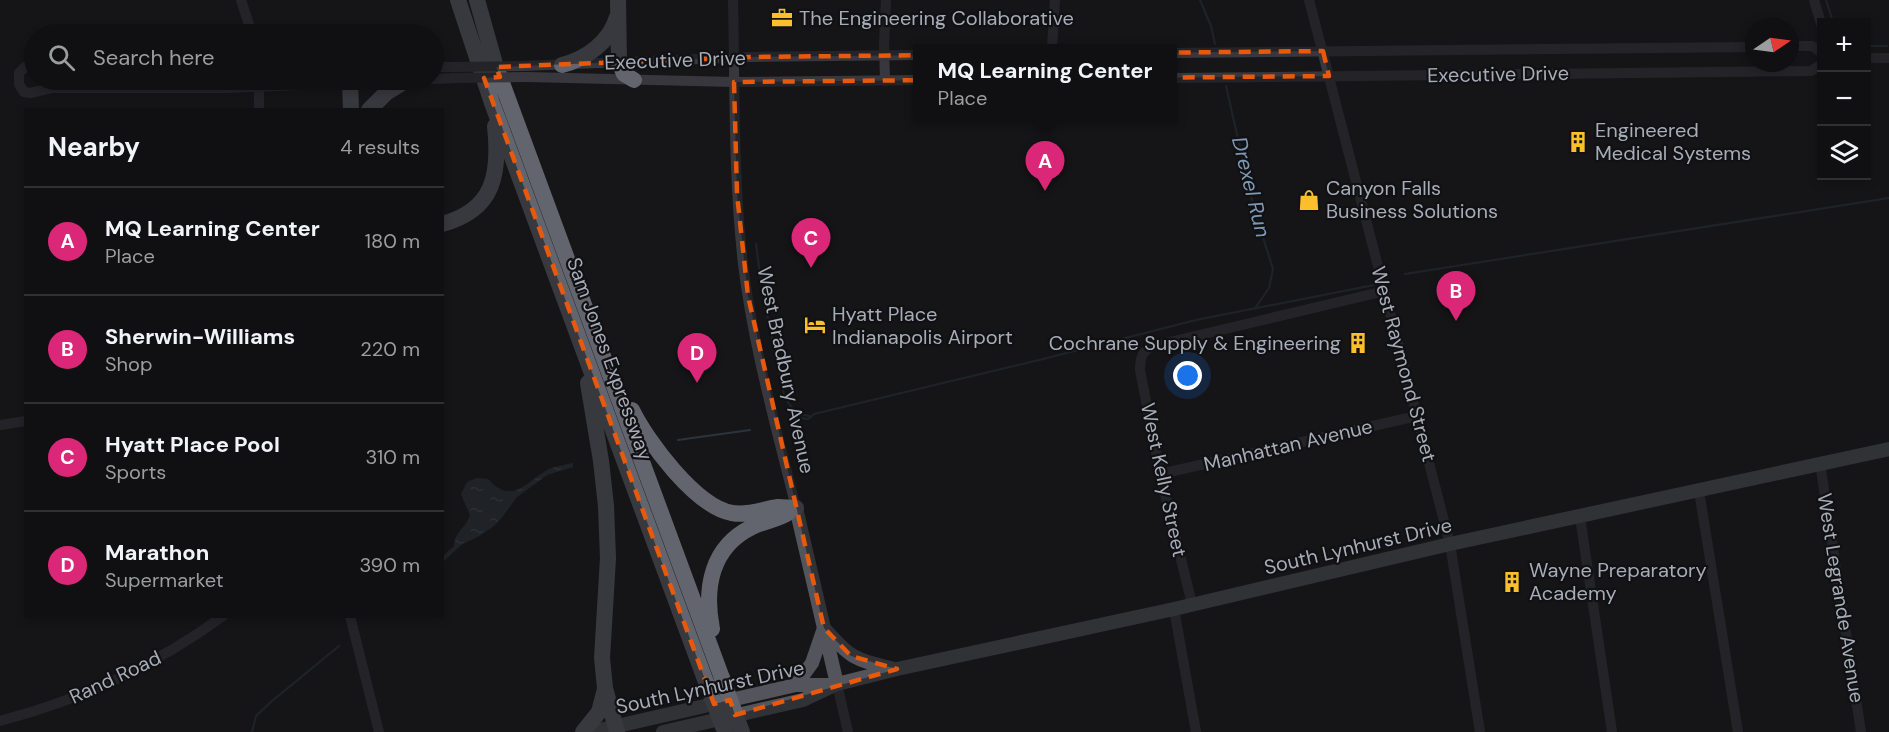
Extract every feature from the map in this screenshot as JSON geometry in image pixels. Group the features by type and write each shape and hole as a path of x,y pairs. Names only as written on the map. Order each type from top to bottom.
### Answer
{"highway":[{"name":"Sam Jones Expressway","path":"458,0 492,103 578,332 714,680 742,732"},
{"name":"Sam Jones Expressway","path":"477,0 495,64 600,347 714,680 725,732"},
{"path":"484,23 485,0"},
{"path":"618,5 619,62 624,74 634,80"},
{"path":"562,65 579,59 597,47 616,21 618,5"},
{"path":"350,90 351,108"},
{"path":"371,108 391,90"},
{"path":"444,223 457,219 471,210 481,201 492,184 498,153 492,103"},
{"path":"578,332 598,440 606,506 608,558 602,658 605,688 617,729"},
{"path":"600,347 647,437 676,473 711,504 725,512 736,514 780,507 796,508"},
{"path":"714,680 708,608 709,585 714,569 723,552 746,531 760,523 780,518 796,508"},
{"path":"583,732 599,712 605,688"}],"main road":[{"name":"South Lynhurst Drive","path":"663,732 803,700 837,684 897,669 1174,609 1450,544 1889,449"},
{"name":"West Bradbury Avenue","path":"796,508 837,684"},
{"path":"796,685 812,663 824,628 851,656 869,663 897,669"},
{"name":"South Lynhurst Drive","path":"591,732 617,729 796,685 837,684"}],"street":[{"path":"242,0 249,24"},
{"name":"West Bradbury Avenue","path":"733,0 736,183 744,272 754,333 796,508"},
{"path":"885,81 886,0"},
{"path":"1052,44 1055,0"},
{"name":"West Raymond Street","path":"1309,0 1450,544 1480,732"},
{"path":"1814,0 1819,18"},
{"path":"1799,46 1812,46 1817,50"},
{"name":"Executive Drive","path":"1177,53 1745,47"},
{"name":"Executive Drive","path":"525,72 562,65 619,62 913,56"},
{"path":"1871,58 1889,58"},
{"name":"Executive Drive","path":"1177,78 1810,71 1817,67"},
{"path":"24,68 20,73 19,84 24,92 43,90"},
{"name":"Executive Drive","path":"444,70 452,73"},
{"name":"Executive Drive","path":"444,76 452,73 525,72 634,80 734,82 913,80"},
{"path":"259,90 259,108"},
{"name":"West Kelly Street","path":"1192,604 1161,478 1140,370 1144,351 1153,346 1385,291"},
{"name":"Manhattan Avenue","path":"1161,478 1169,472 1417,416"},
{"path":"0,424 24,422"},
{"name":"West Legrande Avenue","path":"1820,463 1861,732"},
{"path":"1699,491 1738,732"},
{"path":"1580,517 1612,732"},
{"path":"1174,609 1196,732"},
{"name":"Rand Road","path":"0,721 59,703 116,680 165,654 220,618"},
{"path":"350,618 379,732"},
{"path":"837,684 849,732"}],"highlighted area":[{"path":"1323,51 1329,76 734,82 737,194 748,296 824,628 851,656 897,669 735,715 730,700 714,704 492,103 484,78 500,77 496,67 750,57"}],"water":[{"path":"573,463 573,467 547,475 517,497 495,525 461,545 444,561 444,555 454,546 457,536 470,515 461,494 467,482 477,478 488,479 504,491 512,491 558,466"}],"waterway":[{"name":"Drexel Run","path":"1200,0 1211,26 1215,44"},
{"path":"1826,0 1832,18"},
{"path":"1871,46 1887,46"},
{"name":"Drexel Run","path":"1226,86 1254,209 1273,269 1269,288 1256,307"},
{"path":"1405,274 1889,198"},
{"path":"756,244 761,281"},
{"path":"800,418 808,419 814,414 1196,320 1374,285"},
{"path":"764,300 784,395 794,409 810,418"},
{"path":"678,440 750,430"},
{"path":"252,732 256,716 339,646"}],"place":[{"name":"The Engineering Collaborative","path":"782,18"},
{"name":"Engineered Medical Systems","path":"1578,142"},
{"name":"MQ Learning Center","path":"1045,191"},
{"name":"Canyon Falls Business Solutions","path":"1309,200"},
{"name":"Hyatt Place Pool","path":"811,268"},
{"name":"Sherwin-Williams","path":"1456,321"},
{"name":"Hyatt Place Indianapolis Airport","path":"815,325"},
{"name":"Cochrane Supply & Engineering","path":"1358,343"},
{"name":"Marathon","path":"697,383"},
{"name":"Wayne Preparatory Academy","path":"1512,582"}]}
